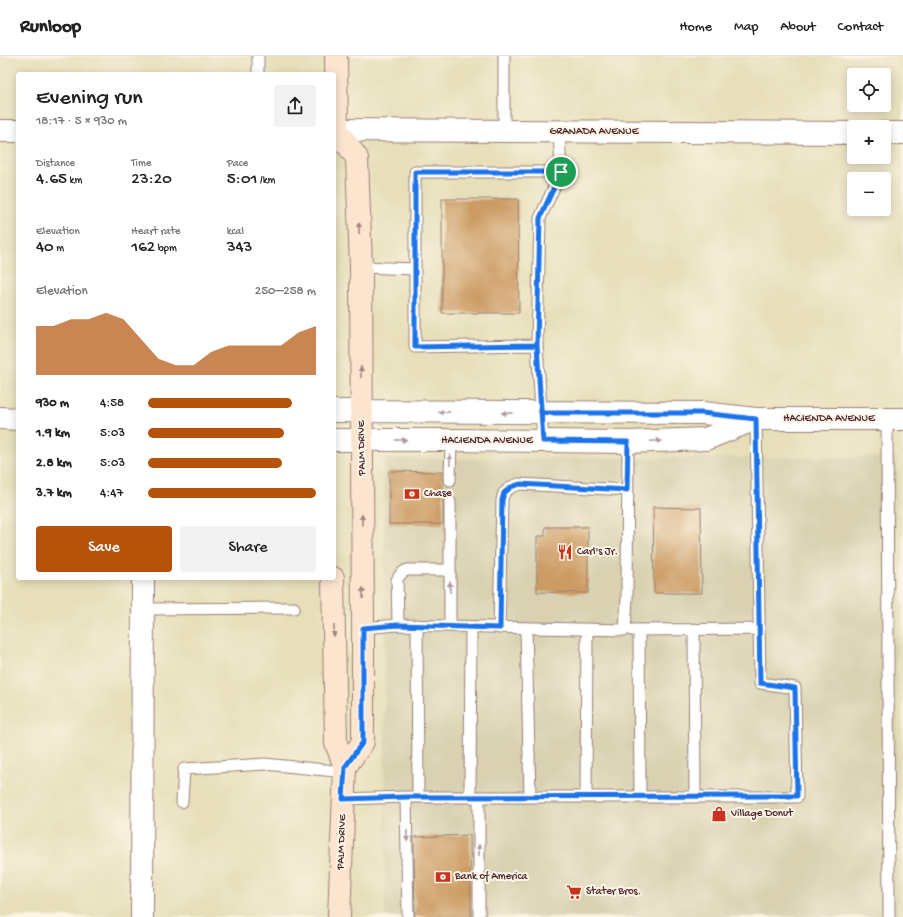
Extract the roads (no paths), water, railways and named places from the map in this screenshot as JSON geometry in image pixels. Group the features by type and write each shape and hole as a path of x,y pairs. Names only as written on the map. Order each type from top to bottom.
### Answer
{"main road":[{"path":"336,56 336,72"},
{"name":"PALM DRIVE","path":"336,135 357,158 361,267 363,742 345,769"},
{"name":"PALM DRIVE","path":"333,580 336,743 345,769 339,917"}],"street":[{"path":"0,131 16,131"},
{"name":"GRANADA AVENUE","path":"336,134 504,131 847,133"},
{"path":"891,133 903,133"},
{"name":"HACIENDA AVENUE","path":"336,411 702,413 756,419 895,419"},
{"path":"0,418 16,419"},
{"name":"HACIENDA AVENUE","path":"336,440 628,442 706,439 756,419"},
{"path":"142,917 143,580"}],"lane":[{"path":"258,56 258,72"},
{"path":"504,56 504,131"},
{"path":"543,441 537,345 540,218 561,172 559,131"},
{"path":"537,345 415,347 415,172 561,172"},
{"path":"361,267 415,269"},
{"path":"343,799 406,797 797,796 795,688 760,683 756,419"},
{"path":"889,917 895,419"},
{"path":"450,480 451,440"},
{"path":"625,630 627,599 628,442"},
{"path":"500,628 502,500 504,493 511,487 520,484 627,490"},
{"path":"450,502 450,626"},
{"path":"398,625 397,580 399,576 407,570 450,570"},
{"path":"143,609 294,608"},
{"path":"363,628 398,625 587,630 694,630 759,628"},
{"path":"417,626 418,797"},
{"path":"471,627 479,917"},
{"path":"526,628 530,797"},
{"path":"586,797 587,630"},
{"path":"639,630 640,796"},
{"path":"694,630 695,797"},
{"path":"182,802 184,769 265,764 345,769"},
{"path":"406,797 408,917"}],"place":[{"name":"Chase","path":"412,494"},
{"name":"Carl's Jr.","path":"565,552"},
{"name":"Village Donut","path":"719,814"},
{"name":"Bank of America","path":"443,877"},
{"name":"Stater Bros.","path":"574,892"}]}
